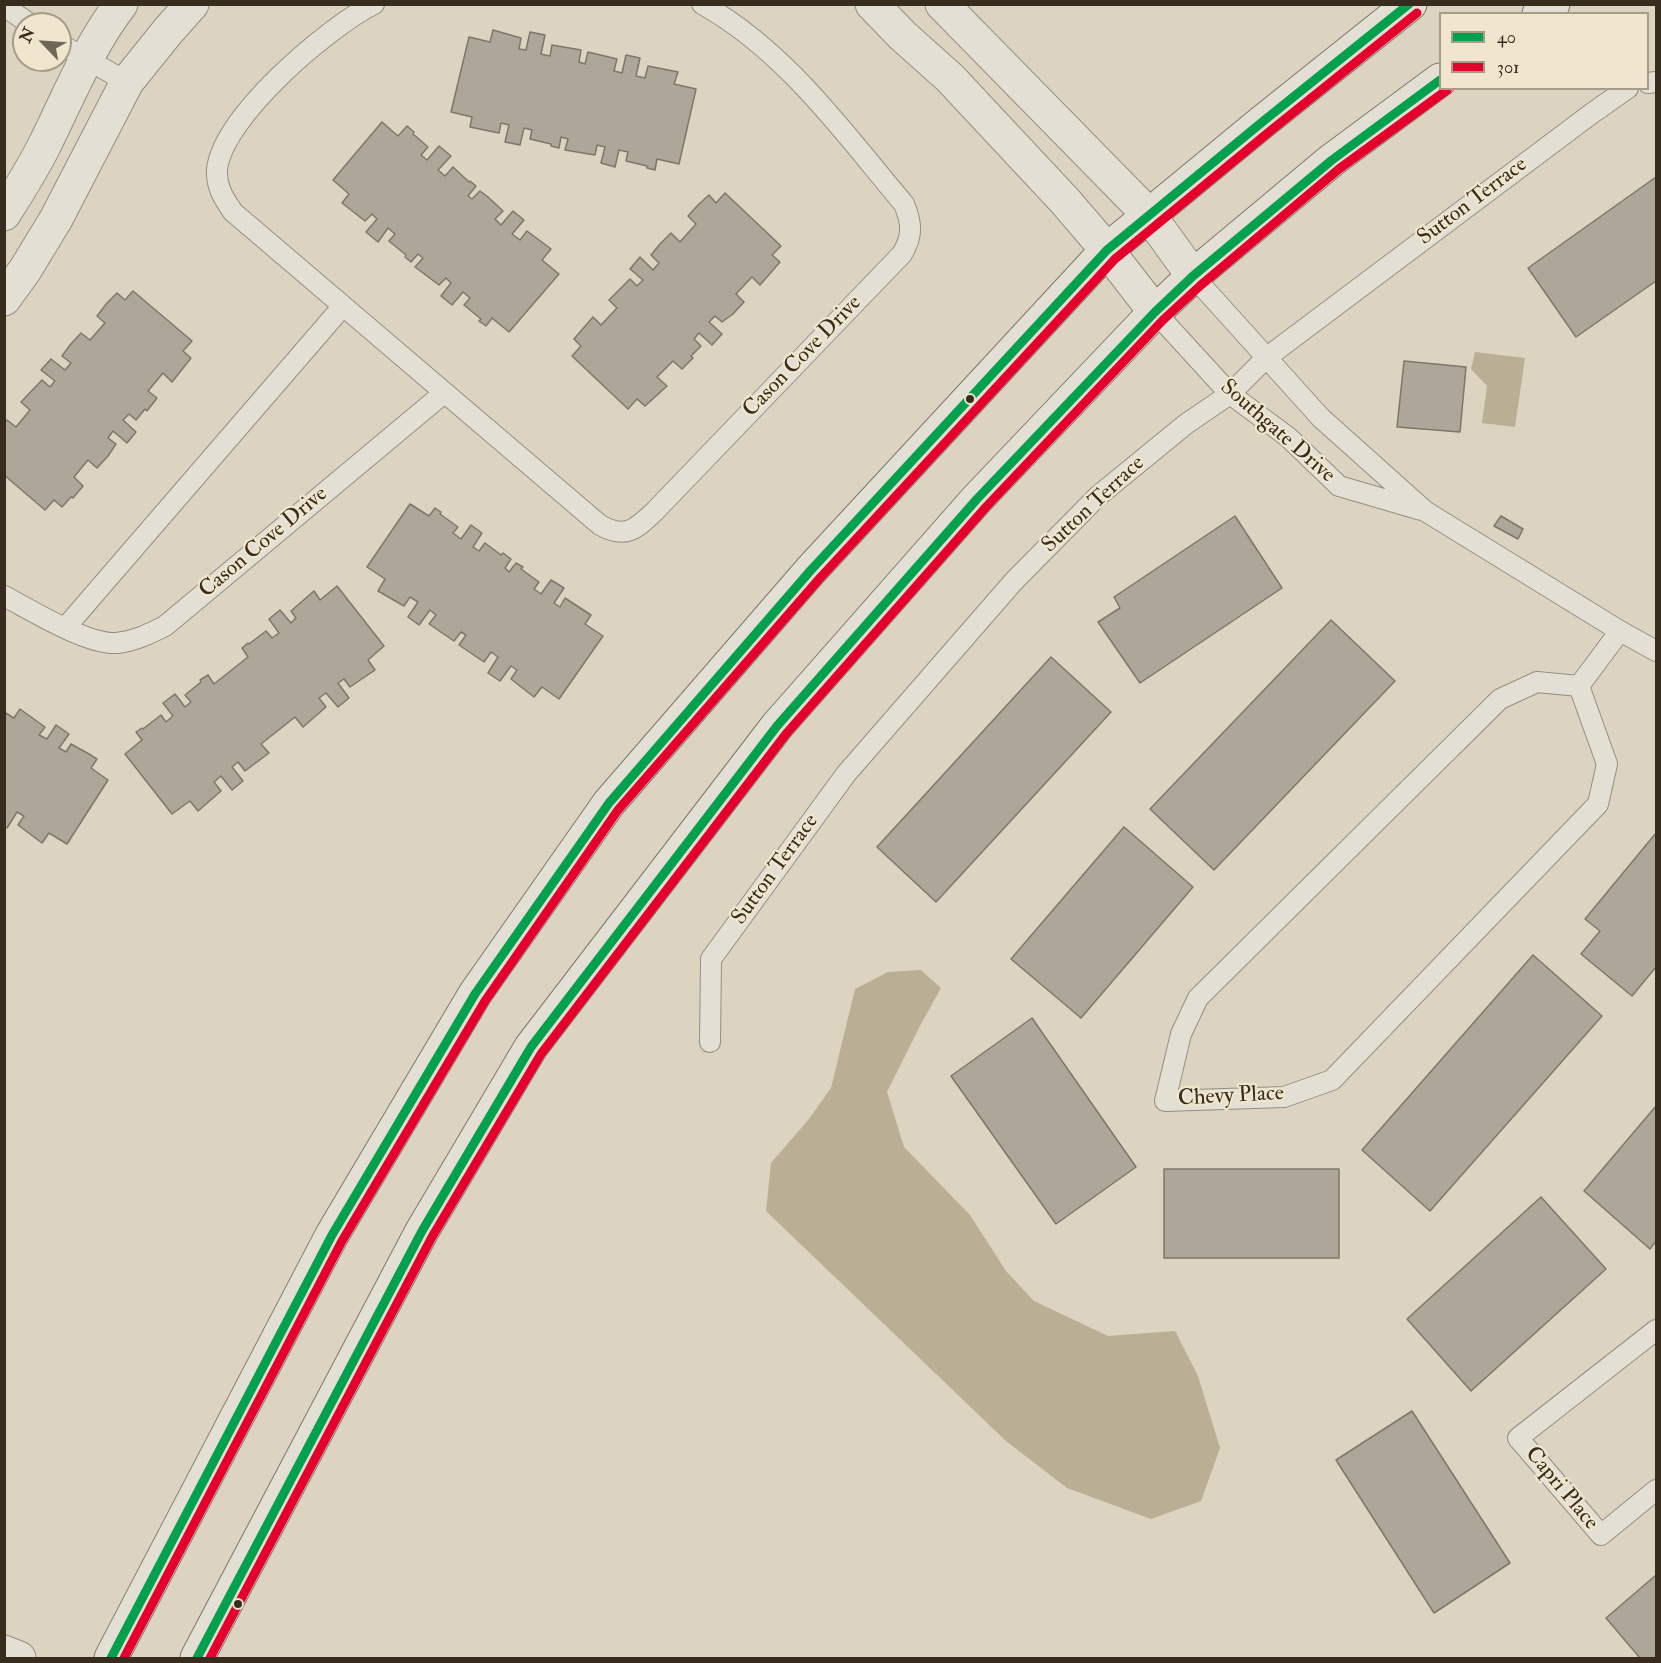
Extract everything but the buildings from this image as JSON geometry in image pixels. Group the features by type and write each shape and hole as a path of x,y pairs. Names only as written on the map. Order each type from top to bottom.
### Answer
{"main road":[{"path":"4,214 42,149 73,52 106,24 121,4"},
{"path":"4,299 25,270 56,219 127,82 192,4"},
{"path":"872,4 903,36 950,78 1065,201 1155,312"},
{"path":"942,4 1149,215 1193,276"},
{"path":"111,1659 338,1225 475,994 609,803 811,570 1107,250 1410,4"},
{"path":"197,1659 422,1230 531,1047 777,726 977,499 1155,312 1193,276 1332,160 1439,81"},
{"path":"4,1652 19,1659"}],"lane":[{"name":"Cason Cove Drive","path":"374,4 318,41 280,75 248,111 228,139 217,169 219,191 233,212 444,393 600,525 610,531 621,533 638,527 654,512 902,254 911,233 910,218 904,204 786,68 744,31 702,4"},
{"path":"73,52 127,82"},
{"name":"Sutton Terrace","path":"710,1042 711,959 846,774 1014,581 1098,496 1186,424 1230,394 1266,358 1625,90"},
{"name":"Southgate Drive","path":"1193,276 1321,418 1425,511 1656,651"},
{"path":"65,628 343,306"},
{"name":"Southgate Drive","path":"1155,312 1230,394 1288,437 1339,486 1425,511"},
{"name":"Cason Cove Drive","path":"4,596 65,628 91,638 114,643 138,639 165,626 444,393"},
{"path":"1579,686 1620,631"},
{"name":"Chevy Place","path":"1537,682 1579,686 1607,764 1598,804 1332,1080 1284,1097 1165,1101 1181,1034 1198,998 1500,699 1537,682"},
{"name":"Capri Place","path":"1656,1330 1518,1438 1600,1535 1656,1490"}],"shaded area":[{"path":"1475,352 1525,358 1515,427 1482,423 1487,386 1471,369"},
{"path":"921,970 941,988 887,1092 904,1147 970,1215 1006,1271 1034,1301 1108,1336 1175,1331 1198,1376 1220,1448 1201,1501 1151,1519 1067,1488 1006,1441 766,1211 771,1163 809,1119 831,1088 855,989 888,972"}],"transit line":[{"name":"40","path":"111,1658 332,1235 475,994 609,803 811,570 1107,250 1409,4"},
{"name":"301","path":"124,1658 342,1241 485,1001 618,810 820,578 1115,259 1417,13"},
{"name":"40","path":"197,1658 422,1231 531,1047 777,726 977,499 1155,312 1193,276 1332,160 1439,81"},
{"name":"301","path":"210,1658 432,1237 541,1054 786,734 986,507 1163,320 1201,285 1339,169 1447,90"}]}
